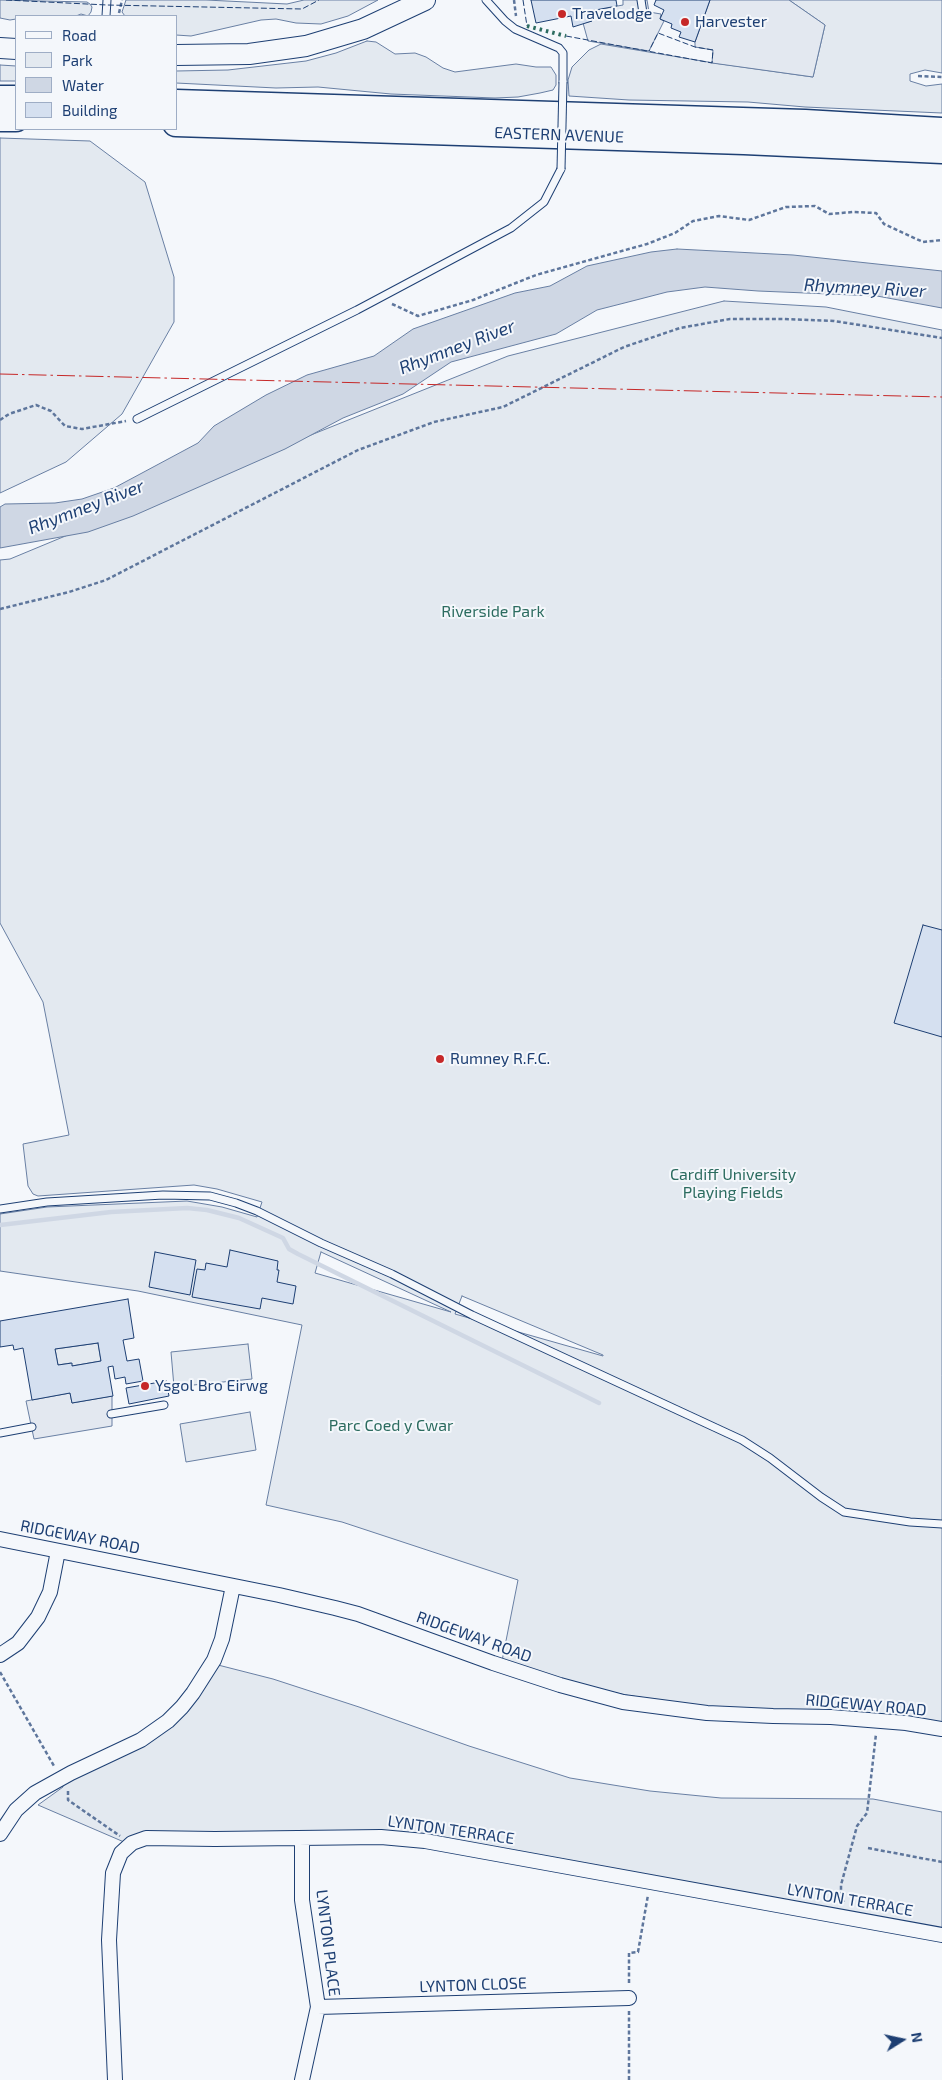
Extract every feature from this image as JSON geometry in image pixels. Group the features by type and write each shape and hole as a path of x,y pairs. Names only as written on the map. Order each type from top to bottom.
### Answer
{"highway":[{"path":"0,98 15,99"},
{"name":"EASTERN AVENUE","path":"178,104 805,123 942,131"},
{"path":"0,118 15,118"},
{"name":"EASTERN AVENUE","path":"178,123 772,142 942,150"}],"street":[{"path":"178,55 250,54 306,46 363,29 425,0"},
{"path":"0,48 15,49"},
{"name":"RIDGEWAY ROAD","path":"0,1539 302,1600 358,1614 493,1664 623,1702 707,1713 831,1717 906,1723 942,1729"},
{"path":"0,1655 18,1643 38,1617 50,1592 58,1551"},
{"path":"0,1834 10,1818 35,1793 61,1778 141,1740 168,1721 182,1707 193,1694 214,1660 222,1639 234,1586"},
{"name":"LYNTON TERRACE","path":"132,1844 146,1838 381,1837 425,1841 942,1935"},
{"name":"LYNTON PLACE","path":"302,1838 302,1900 318,2007 302,2080"},
{"path":"115,2080 110,1916 115,1866 121,1853 132,1844"},
{"name":"LYNTON CLOSE","path":"318,2007 629,1998"}],"lane":[{"path":"106,15 107,0"},
{"path":"137,419 380,298 512,228 544,202 561,169 563,53 559,48 515,29 486,0"},
{"path":"641,0 643,13"},
{"path":"0,1209 47,1202 163,1195 210,1196 236,1203 257,1211 320,1243 392,1274 472,1315 742,1440 844,1512 910,1522 942,1524"},
{"path":"111,1414 164,1405"},
{"path":"0,1433 32,1427"}],"path":[{"path":"118,15 122,0"},
{"path":"918,76 942,77"},
{"path":"380,298 418,316 473,300 536,275 647,244 675,233 693,221 719,216 749,220 786,207 815,206 829,214 876,213 884,224 923,242 942,240"},
{"path":"0,609 69,592 106,580 358,450 434,422 503,407 624,347 680,328 730,319 783,319 842,322 942,338"},
{"path":"0,420 9,414 36,405 51,412 65,426 82,429 137,419"},
{"path":"0,1672 68,1790 68,1800 132,1844"},
{"path":"847,1917 847,1906 841,1896 841,1886 858,1826 867,1813 878,1721"},
{"path":"868,1848 942,1862"},
{"path":"629,2080 629,1952 638,1952 650,1881"}],"green space":[{"path":"0,0 87,2 92,7 89,15 15,15 15,19 0,18"},
{"path":"126,0 206,0 287,4 304,0 378,0 348,16 321,24 296,23 276,19 261,20 191,36 178,35 178,15 124,15 122,12"},
{"path":"789,0 942,0 942,73 925,70 910,74 910,81 926,86 942,84 942,113 805,107 748,102 629,100 569,96 568,80 572,67 589,50 601,44 813,77 825,25"},
{"path":"367,41 376,42 395,54 415,53 426,57 443,68 455,72 516,64 551,67 556,75 556,85 553,90 540,93 518,97 495,98 391,94 318,87 276,88 178,83 178,71 228,70 306,61 336,53"},
{"path":"0,65 15,66 15,81 0,81"},
{"path":"0,138 90,141 145,182 174,277 174,322 122,414 66,462 0,493"},
{"path":"724,301 826,307 942,330 942,1724 777,1710 709,1707 625,1695 567,1681 502,1661 518,1580 342,1522 266,1505 302,1325 138,1291 0,1271 0,1214 47,1207 187,1201 222,1207 257,1217 262,1202 217,1189 194,1185 38,1196 33,1194 28,1186 23,1144 69,1135 43,1002 0,923 0,560 10,559 246,461 508,356","holes":["321,1252 451,1312 315,1273","462,1296 603,1355 603,1356 455,1314"]},
{"path":"98,1343 101,1361 72,1366 71,1363 58,1365 55,1349"},
{"path":"248,1344 252,1379 174,1387 171,1352"},
{"path":"250,1412 256,1450 186,1462 180,1424"},
{"path":"218,1665 273,1679 469,1746 570,1778 650,1791 721,1798 873,1799 942,1812 942,1928 430,1836 124,1842 38,1805 63,1787 62,1784 121,1757"}],"shaded area":[{"path":"623,0 647,0 649,12 661,14 660,19 664,21 649,51 588,41 583,23 592,21 590,11 623,5"},
{"path":"710,0 789,0 825,25 813,77 712,63 713,50 695,47 695,42"},
{"path":"70,1393 72,1403 112,1396 112,1426 34,1439 26,1401"}],"water":[{"name":"Rhymney River","path":"677,249 793,255 942,271 942,308 877,296 705,287 667,292 597,310 556,334 451,362 403,394 343,418 285,449 133,516 88,532 0,548 0,507 5,504 55,503 82,499 114,488 198,443 214,426 266,395 307,375 374,356 413,329 515,293 550,286 587,266 651,252"}],"building":[{"name":"Travelodge","path":"531,0 616,0 617,6 590,11 592,21 573,27 571,16 536,23"},
{"name":"Harvester","path":"656,0 710,0 695,42 679,37 681,32 671,28 672,24 660,19 664,10 654,5"},
{"path":"923,925 942,930 942,1037 894,1023"},
{"path":"230,1250 278,1261 277,1282 296,1286 293,1304 262,1298 260,1309 192,1297 197,1269 205,1270 206,1263 227,1267"},
{"path":"155,1252 196,1260 190,1295 149,1287"},
{"path":"128,1299 134,1338 123,1340 127,1361 139,1359 143,1381 126,1384 125,1377 115,1379 113,1366 108,1367 113,1396 72,1403 70,1393 32,1400 23,1348 14,1350 13,1345 0,1347 0,1321","holes":["98,1343 101,1361 72,1366 72,1363 58,1365 55,1349"]},
{"path":"166,1381 169,1396 129,1404 126,1388"}],"waterway":[{"path":"0,1225 111,1212 187,1208 207,1210 239,1218 283,1238 289,1249 298,1254 599,1403"}],"hedge":[{"path":"527,26 566,36"}],"fence":[{"path":"6,0 107,5 302,9 319,0"},
{"path":"523,0 527,26"},
{"path":"566,36 712,63 713,50 695,47 658,33 649,51"}],"power":[{"path":"0,374 942,397"}],"place":[{"name":"Travelodge","path":"562,14"},
{"name":"Harvester","path":"685,22"},
{"name":"Rumney R.F.C.","path":"440,1059"},
{"name":"Ysgol Bro Eirwg","path":"145,1386"}],"park label":[{"name":"Riverside Park","path":"493,612"},
{"name":"Cardiff University Playing Fields","path":"733,1184"},
{"name":"Parc Coed y Cwar","path":"391,1426"}]}
